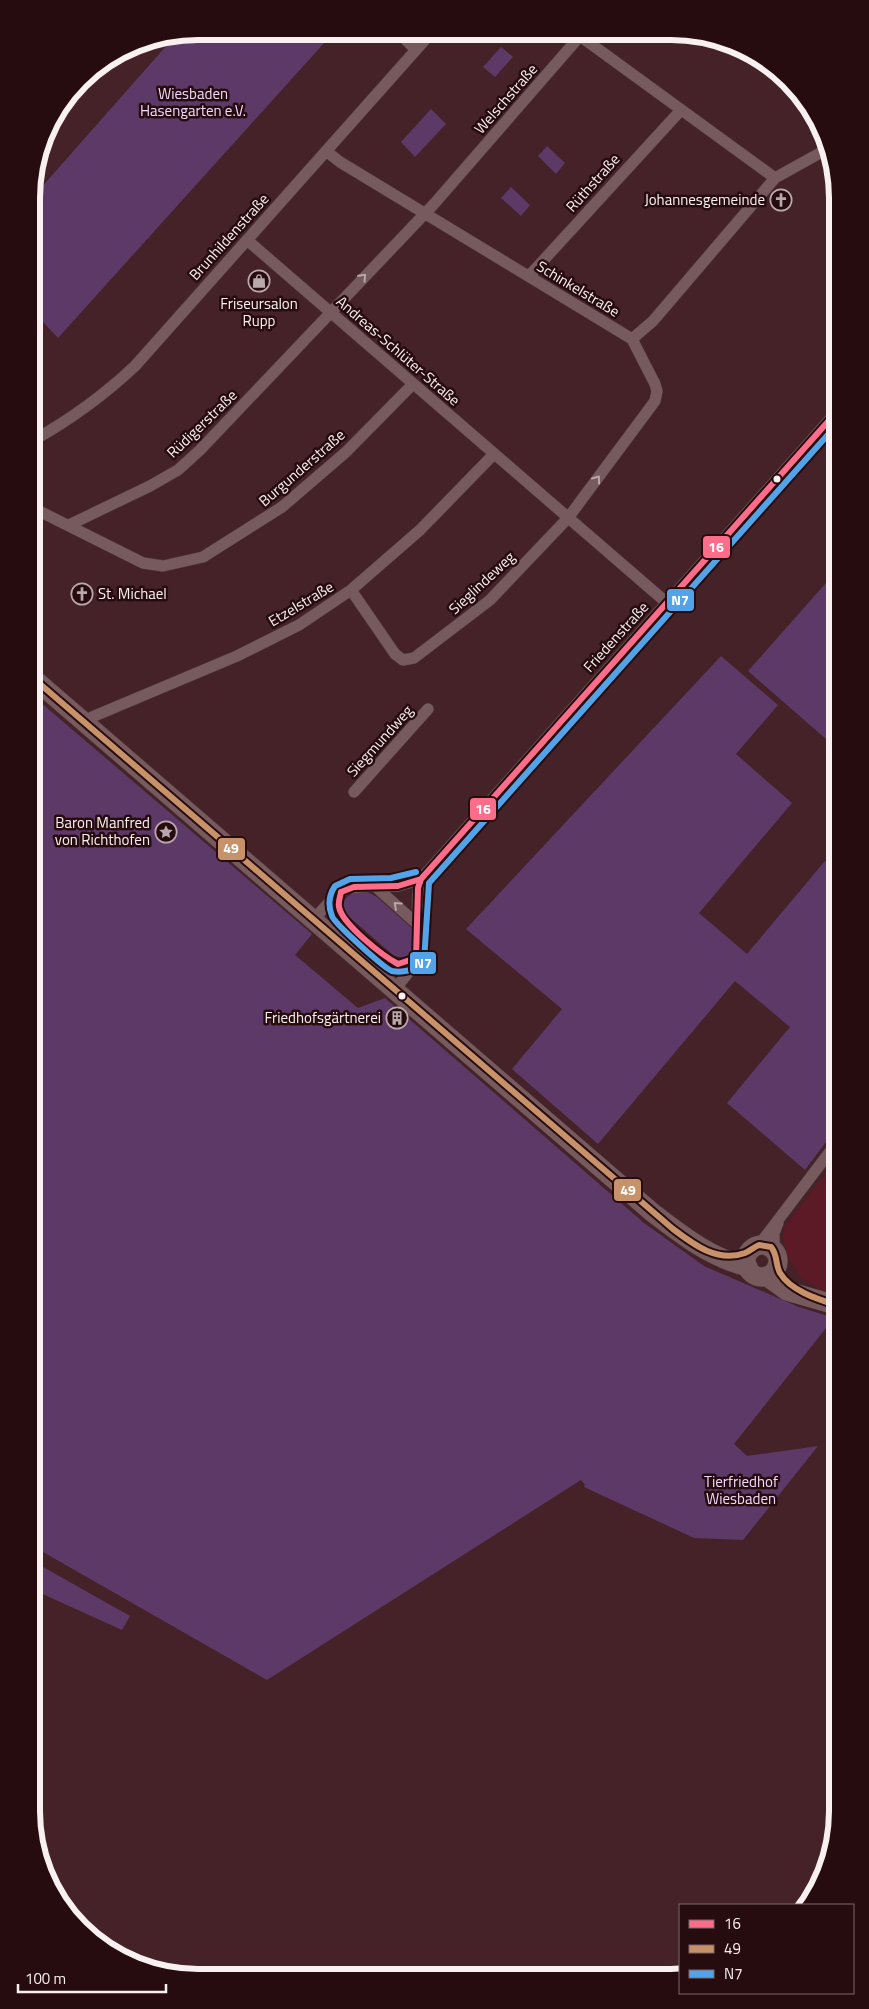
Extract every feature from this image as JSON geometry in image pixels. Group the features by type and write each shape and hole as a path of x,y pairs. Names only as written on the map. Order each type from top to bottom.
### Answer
{"main road":[{"path":"40,684 653,1213 710,1253 729,1263 762,1259 786,1291 829,1303"}],"street":[{"path":"407,40 416,50"},
{"name":"Brunhildenstraße","path":"40,436 77,414 120,381 149,351 425,40"},
{"name":"Welschstraße","path":"330,312 495,135 577,40"},
{"name":"Welschstraße","path":"585,40 775,178"},
{"name":"Rüthstraße","path":"529,276 681,110"},
{"name":"Schinkelstraße","path":"326,151 424,213 632,339"},
{"path":"568,518 657,396 655,384 632,339 653,321 775,178 822,152"},
{"name":"Andreas-Schlüter-Straße","path":"247,240 666,603"},
{"name":"Rüdigerstraße","path":"69,525 150,486 178,470 226,424 330,312"},
{"name":"Burgunderstraße","path":"40,511 143,563 163,566 202,557 282,507 346,452 413,384"},
{"name":"Friedenstraße","path":"395,989 408,974 416,958 418,946 417,896 422,879 829,420"},
{"name":"Etzelstraße","path":"86,723 92,717 237,656 290,630 351,590 420,530 494,454"},
{"name":"Sieglindeweg","path":"351,590 395,654 403,660 408,660 421,653 490,600 568,518"},
{"name":"Siegmundweg","path":"354,792 428,709"},
{"path":"314,919 346,889 398,886 422,879"},
{"path":"376,887 417,924"},
{"path":"762,1259 780,1216 829,1153"}],"shaded area":[{"path":"40,320 47,328 40,336"},
{"path":"829,1169 829,1293 801,1278 788,1257 783,1239 785,1226"}],"green space":[{"name":"Wiesbaden Hasengarten e.V.","path":"198,40 327,40 58,338 40,319 40,189 169,43"},
{"path":"501,47 513,57 495,77 483,67"},
{"path":"431,109 446,124 415,157 401,142"},
{"path":"547,146 565,163 556,174 538,156"},
{"path":"511,187 530,205 521,216 501,198"},
{"path":"829,580 829,742 748,671"},
{"path":"721,656 778,705 736,754 792,803 699,913 747,954 825,861 829,865 829,1138 805,1170 727,1103 790,1027 735,981 598,1144 512,1069 562,1009 466,929"},
{"name":"Tierfriedhof Wiesbaden","path":"40,702 312,934 295,955 358,1008 385,998 644,1223 704,1266 799,1307 829,1316 829,1324 734,1444 747,1456 818,1446 743,1540 694,1538 584,1487 585,1485 581,1480 267,1680 40,1550"},
{"path":"364,890 377,897 413,929 414,951 409,955 399,957 393,955 347,915 343,905 346,898"},
{"path":"40,1565 130,1616 122,1630 40,1593"}],"transit line":[{"name":"16","path":"341,892 354,887 398,886 421,879 829,420"},
{"name":"N7","path":"416,872 391,878 350,879 335,886 330,897 330,908 335,920 370,955 392,971 409,970 424,962 429,883 829,433"},
{"name":"49","path":"40,684 673,1229 707,1251 725,1256 745,1253 759,1245 771,1247 775,1253 780,1273 791,1285 805,1294 829,1303"},
{"name":"16","path":"416,958 418,888 421,879 437,861"},
{"name":"16","path":"341,892 339,907 342,914 347,922 364,939 398,964 416,958"}],"place":[{"name":"Johannesgemeinde","path":"781,200"},
{"name":"Friseursalon Rupp","path":"259,281"},
{"name":"St. Michael","path":"82,594"},
{"name":"Baron Manfred von Richthofen","path":"166,832"},
{"name":"Friedhofsgärtnerei","path":"397,1018"}]}
